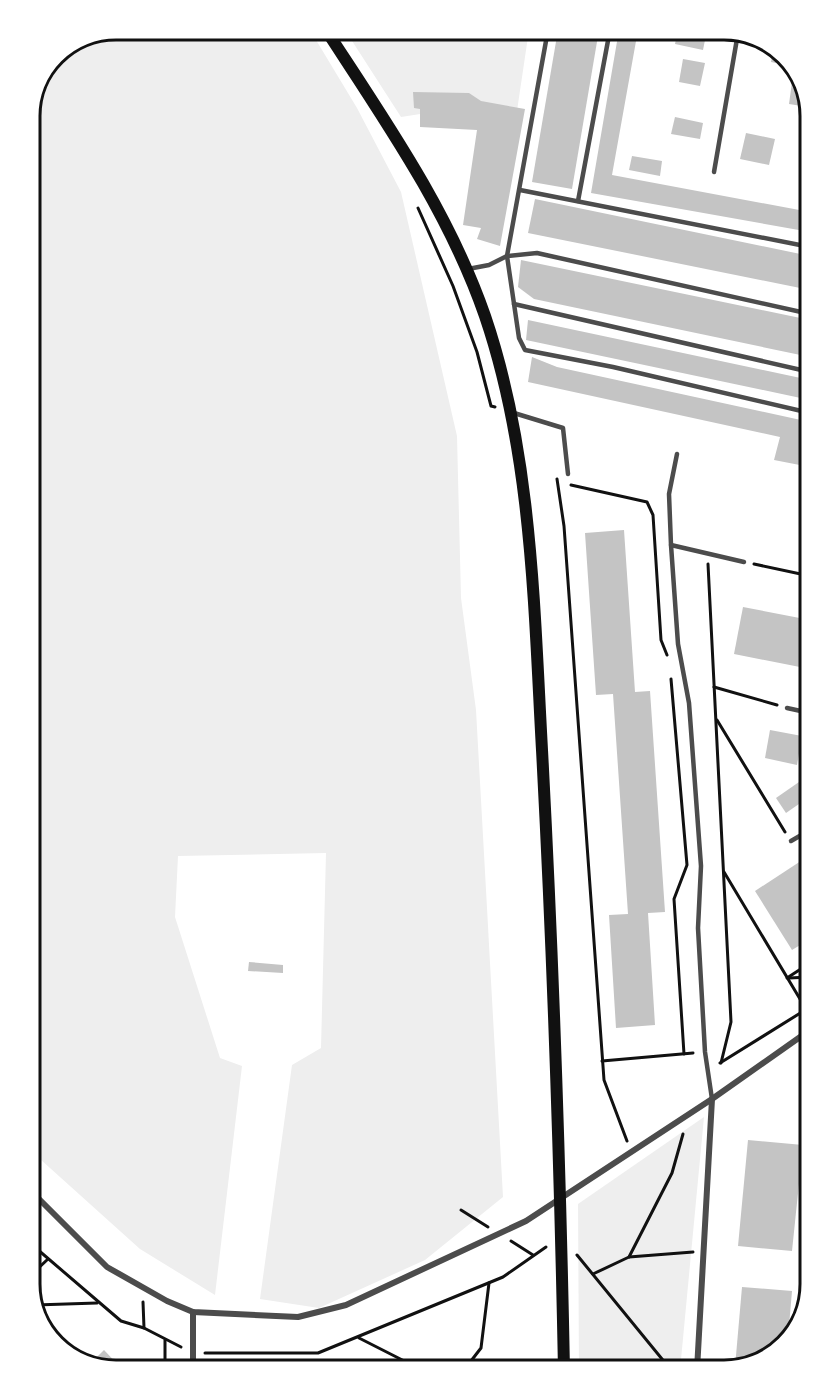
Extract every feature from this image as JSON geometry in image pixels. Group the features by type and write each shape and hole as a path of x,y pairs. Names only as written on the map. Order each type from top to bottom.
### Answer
{"main road":[{"path":"333,40 422,178 466,269 484,315 511,412 526,522 535,632 555,996 564,1360"}],"street":[{"path":"40,1200 107,1267 167,1301 193,1312 298,1317 346,1305 526,1221 712,1099 800,1037"},
{"path":"698,1360 712,1099"},
{"path":"193,1312 193,1359"}],"lane":[{"path":"546,41 507,256 519,338 525,350 613,367 800,410"},
{"path":"578,201 608,41"},
{"path":"714,172 736,42"},
{"path":"520,190 800,245"},
{"path":"466,269 489,265 507,256 537,253 800,312"},
{"path":"514,304 800,370"},
{"path":"511,412 563,428 568,474"},
{"path":"677,454 669,495 671,545 678,644 689,703 700,854 698,928 705,1052 712,1099"},
{"path":"671,545 744,562"},
{"path":"788,708 800,711"},
{"path":"791,841 800,836"}],"path":[{"path":"416,206 453,286 477,352 491,405 511,412"},
{"path":"556,470 565,537 604,1080 631,1152"},
{"path":"558,481 647,502 653,515 661,640 670,662"},
{"path":"707,553 731,1022 721,1063"},
{"path":"744,562 800,574"},
{"path":"671,674 687,865 674,899 684,1054"},
{"path":"714,687 788,708"},
{"path":"716,718 791,841"},
{"path":"724,871 800,1000"},
{"path":"787,978 800,970"},
{"path":"787,978 800,977"},
{"path":"708,1071 800,1014"},
{"path":"602,1061 705,1052"},
{"path":"629,1257 672,1173 688,1115"},
{"path":"461,1210 494,1231"},
{"path":"507,1239 533,1255"},
{"path":"593,1274 629,1257 704,1251"},
{"path":"40,1252 121,1321 144,1328"},
{"path":"579,1256 663,1360"},
{"path":"40,1267 48,1259"},
{"path":"472,1360 481,1348 489,1283"},
{"path":"44,1305 99,1303"},
{"path":"359,1338 401,1359"},
{"path":"165,1340 165,1359"}],"shaded area":[{"path":"116,40 316,40 357,108 401,192 457,436 461,598 476,710 503,1197 425,1260 319,1308 260,1299 292,1065 321,1048 326,853 178,856 175,917 220,1058 242,1066 215,1295 140,1249 40,1159 41,111 43,97 53,74 63,63 74,53 87,46 102,42"},
{"path":"352,40 527,41 514,131 433,112 401,117"},
{"path":"704,1117 681,1360 579,1360 578,1204"}],"building":[{"path":"556,41 597,41 572,189 532,182"},
{"path":"617,41 636,41 612,175 800,210 800,230 591,193"},
{"path":"676,41 705,41 703,50 675,44"},
{"path":"683,59 705,63 700,86 679,82"},
{"path":"792,83 799,106 789,104"},
{"path":"413,92 469,93 481,101 525,109 500,246 477,239 481,228 463,225 477,130 420,127 420,109 414,108"},
{"path":"675,117 703,123 700,139 671,134"},
{"path":"746,133 775,139 769,165 740,159"},
{"path":"632,156 662,161 660,176 629,170"},
{"path":"535,199 800,254 800,288 528,233"},
{"path":"521,260 800,318 800,355 534,299 518,287"},
{"path":"528,320 800,378 800,398 526,340"},
{"path":"532,357 557,367 800,420 800,465 774,460 780,437 528,382"},
{"path":"624,530 635,692 650,691 665,912 648,913 655,1025 616,1028 609,915 628,914 613,694 596,695 585,533"},
{"path":"743,607 800,618 800,667 734,654"},
{"path":"770,730 800,736 797,765 765,758"},
{"path":"799,782 800,784 800,803 786,813 776,798"},
{"path":"800,862 800,945 792,950 755,891"},
{"path":"249,962 283,965 283,973 248,971"},
{"path":"748,1140 800,1145 800,1174 792,1251 738,1246"},
{"path":"742,1287 792,1291 789,1322 781,1334 757,1352 736,1359"},
{"path":"104,1350 113,1359 102,1358 97,1357"}]}
